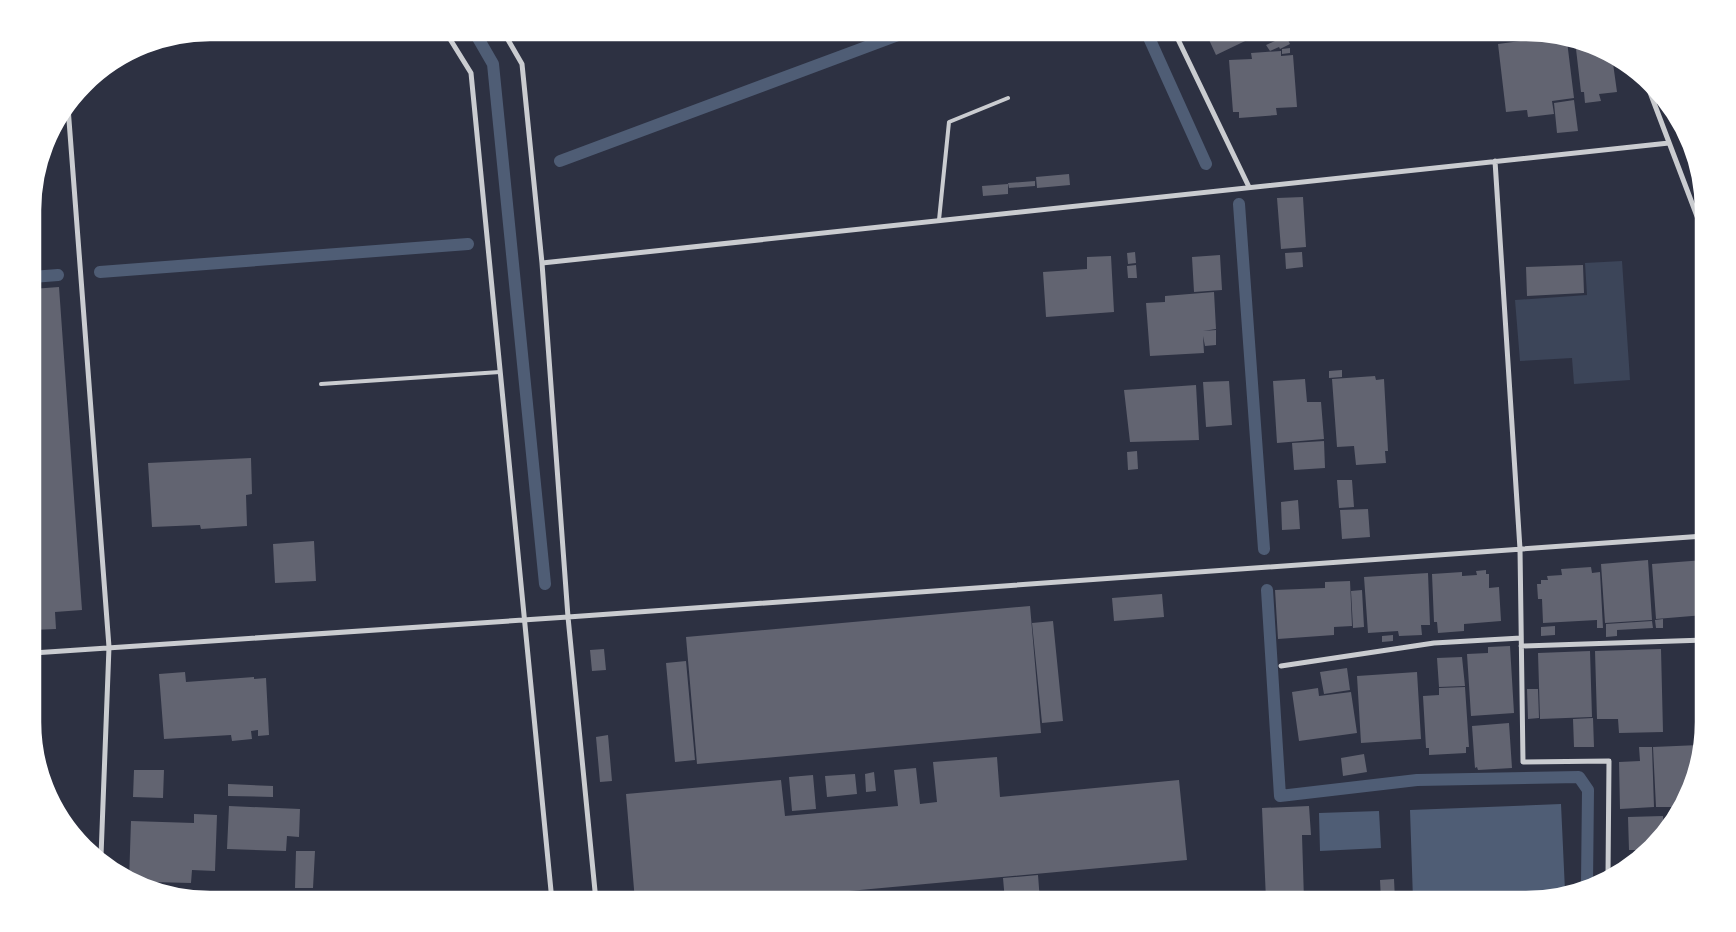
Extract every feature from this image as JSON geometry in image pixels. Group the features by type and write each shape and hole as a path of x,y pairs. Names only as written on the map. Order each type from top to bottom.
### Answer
{"street":[{"path":"451,40 471,73 551,892"},
{"path":"508,40 522,64 542,263 568,617 595,892"},
{"path":"1178,40 1249,187"},
{"path":"1651,96 1696,214"},
{"path":"69,116 109,647 101,852"},
{"path":"542,263 1669,143"},
{"path":"1495,161 1520,549 1523,762 1609,761 1608,870"},
{"path":"40,652 568,617 1696,537"},
{"path":"1281,666 1434,643 1521,638"},
{"path":"1521,646 1696,640"}],"lane":[{"path":"939,220 949,122 1008,98"},
{"path":"321,384 500,372"}],"shaded area":[{"path":"1622,261 1630,380 1574,384 1572,358 1520,361 1515,300 1587,295 1585,263"},
{"path":"1561,804 1565,887 1537,892 1413,892 1410,810"},
{"path":"1379,811 1381,848 1320,851 1319,813"}],"building":[{"path":"1209,40 1247,40 1216,55"},
{"path":"1277,40 1288,40 1290,44 1270,51 1266,45"},
{"path":"1537,40 1568,45 1574,98 1552,101 1554,114 1528,117 1527,110 1506,112 1498,44"},
{"path":"1290,48 1290,53 1282,54 1282,49"},
{"path":"1576,49 1580,49 1613,64 1617,92 1599,94 1601,101 1585,103 1584,92 1581,92"},
{"path":"1281,51 1281,56 1293,55 1297,107 1276,108 1277,115 1239,118 1239,112 1233,112 1229,60 1252,59 1251,53"},
{"path":"1574,100 1578,131 1557,133 1554,103"},
{"path":"1069,174 1070,185 1037,188 1036,177"},
{"path":"1035,181 1035,186 1009,188 1008,183"},
{"path":"1008,184 1008,194 983,196 982,186"},
{"path":"1303,197 1306,247 1281,249 1277,198"},
{"path":"1135,252 1136,263 1128,264 1127,253"},
{"path":"1302,252 1303,267 1286,269 1285,253"},
{"path":"1220,255 1222,290 1194,292 1192,257"},
{"path":"1111,256 1114,312 1046,317 1043,272 1087,269 1087,257"},
{"path":"1136,265 1137,278 1128,278 1127,266"},
{"path":"1583,265 1584,293 1527,296 1526,267"},
{"path":"59,287 82,610 55,612 56,629 40,630 40,288"},
{"path":"1214,292 1216,329 1203,331 1216,330 1216,345 1205,346 1203,336 1204,353 1150,356 1146,303 1165,302 1165,296"},
{"path":"1342,370 1342,377 1329,378 1329,371"},
{"path":"1375,376 1376,380 1384,379 1388,451 1385,451 1386,463 1356,465 1354,446 1337,447 1332,379"},
{"path":"1305,379 1307,402 1321,402 1324,439 1277,443 1273,381"},
{"path":"1229,381 1232,425 1206,427 1203,382"},
{"path":"1196,385 1199,440 1130,442 1124,390"},
{"path":"1324,441 1325,468 1294,470 1292,443"},
{"path":"1137,451 1138,469 1128,470 1127,452"},
{"path":"251,458 252,494 246,495 247,526 201,529 200,525 152,527 148,463"},
{"path":"1337,480 1352,480 1354,507 1339,508"},
{"path":"1298,500 1300,529 1282,530 1281,502"},
{"path":"1368,509 1370,537 1342,539 1340,510"},
{"path":"314,541 316,581 275,583 273,544"},
{"path":"1648,560 1652,620 1605,623 1601,564"},
{"path":"1696,561 1696,616 1656,619 1652,564"},
{"path":"1591,567 1592,573 1600,572 1603,628 1597,628 1597,620 1543,623 1542,599 1538,599 1537,584 1541,584 1541,580 1548,580 1547,576 1562,575 1561,569"},
{"path":"1486,570 1486,574 1489,574 1489,588 1499,587 1501,621 1464,624 1464,631 1438,633 1437,622 1434,622 1432,574 1462,572 1462,576 1477,575 1476,571"},
{"path":"1428,573 1430,625 1421,625 1422,635 1399,636 1398,631 1368,633 1364,577"},
{"path":"1350,581 1352,626 1334,627 1334,635 1278,639 1275,590 1325,588 1325,582"},
{"path":"1362,590 1364,627 1353,628 1351,591"},
{"path":"1162,594 1164,617 1114,621 1112,598"},
{"path":"1030,606 1041,733 697,764 686,637"},
{"path":"1663,619 1663,628 1656,628 1655,620"},
{"path":"1053,621 1063,721 1042,723 1032,623"},
{"path":"1652,621 1653,628 1617,630 1617,636 1606,637 1606,624"},
{"path":"1555,626 1555,635 1541,636 1541,627"},
{"path":"1393,635 1393,641 1382,642 1382,636"},
{"path":"1510,646 1514,713 1471,716 1467,654 1488,653 1488,647"},
{"path":"604,649 606,670 592,671 590,650"},
{"path":"1661,649 1663,732 1619,733 1618,719 1597,719 1595,651"},
{"path":"1590,651 1592,717 1540,719 1538,653"},
{"path":"1462,657 1465,686 1439,687 1437,658"},
{"path":"686,661 695,760 675,762 666,663"},
{"path":"1347,668 1350,690 1324,694 1320,672"},
{"path":"185,672 186,682 254,677 254,679 266,678 269,735 258,736 258,730 251,731 252,739 232,741 231,735 164,739 159,674"},
{"path":"1417,672 1421,739 1361,743 1357,676"},
{"path":"1465,687 1469,747 1466,747 1466,753 1429,755 1429,748 1426,748 1423,696 1439,695 1439,688"},
{"path":"1318,688 1319,696 1351,692 1357,733 1299,741 1292,692"},
{"path":"1527,689 1538,689 1539,718 1528,719"},
{"path":"1593,718 1594,747 1574,747 1573,719"},
{"path":"1509,723 1512,768 1478,770 1477,767 1475,768 1472,726"},
{"path":"608,735 612,781 600,782 596,737"},
{"path":"1695,745 1687,776 1672,807 1656,807 1653,747"},
{"path":"1639,747 1652,747 1654,807 1620,809 1619,762 1640,761"},
{"path":"1364,754 1367,772 1343,776 1341,758"},
{"path":"997,757 1000,797 1179,780 1187,860 837,892 634,892 626,794 781,780 785,816 898,806 894,770 916,768 920,804 937,802 933,762"},
{"path":"134,770 164,770 163,798 133,797"},
{"path":"874,772 876,791 866,792 865,774"},
{"path":"855,774 857,794 827,797 825,776"},
{"path":"813,775 816,809 792,811 789,777"},
{"path":"228,784 273,786 273,797 228,796"},
{"path":"229,806 300,809 299,837 287,836 286,851 227,849"},
{"path":"1309,806 1311,835 1302,835 1304,892 1266,892 1262,808"},
{"path":"194,814 217,815 215,871 192,870 191,883 154,882 129,871 131,821 194,823"},
{"path":"1663,816 1663,821 1654,834 1638,850 1629,850 1628,817"},
{"path":"296,851 315,851 313,888 295,888"},
{"path":"1038,875 1039,892 1004,892 1003,878"},
{"path":"1394,879 1395,892 1381,892 1380,880"}],"waterway":[{"path":"479,40 493,64 545,584"},
{"path":"560,161 885,40"},
{"path":"1150,40 1206,164"},
{"path":"1239,204 1264,549"},
{"path":"100,272 468,244"},
{"path":"40,276 58,275"},
{"path":"1267,590 1280,796 1417,780 1579,777 1588,790 1587,880"}]}
